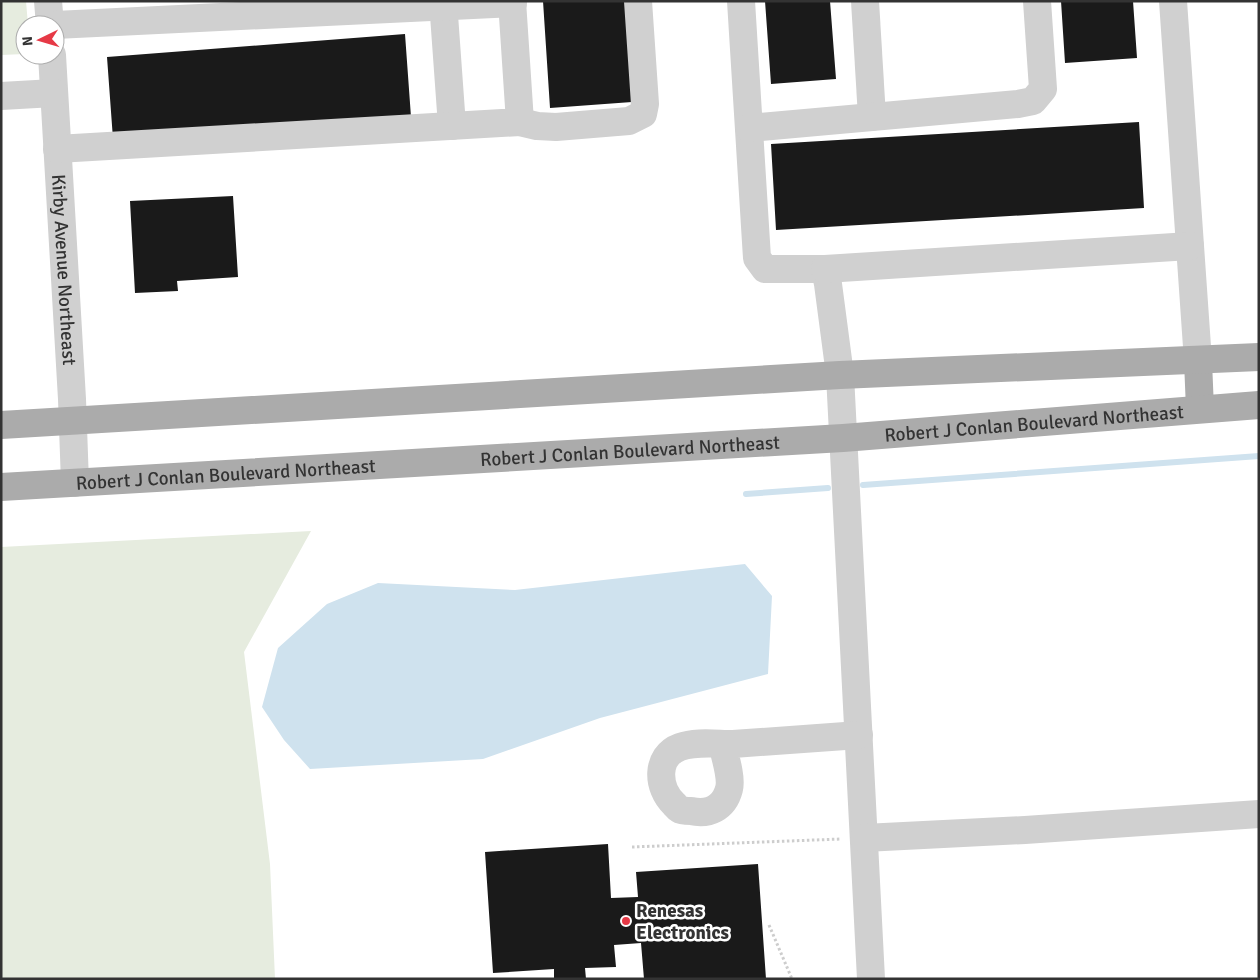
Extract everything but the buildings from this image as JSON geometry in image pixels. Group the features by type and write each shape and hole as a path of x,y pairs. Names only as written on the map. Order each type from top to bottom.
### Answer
{"main road":[{"path":"1,425 840,376 1259,357"},
{"path":"1198,360 1200,409"},
{"name":"Robert J Conlan Boulevard Northeast","path":"1,487 843,438 1259,405"}],"street":[{"path":"48,1 49,15"},
{"path":"57,149 520,122 556,127 630,122 643,114 645,104 638,1"},
{"path":"741,1 757,258 765,269 825,269 1190,246"},
{"path":"865,1 872,117"},
{"path":"749,128 1018,104 1032,101 1043,88 1037,1"},
{"path":"1173,1 1198,360"},
{"path":"65,24 512,2 520,122"},
{"path":"443,4 452,126"},
{"name":"Kirby Avenue Northeast","path":"53,65 75,483"},
{"path":"1,96 54,93"},
{"path":"825,269 840,376 871,979"},
{"path":"722,744 859,735"},
{"path":"864,838 1024,830 1259,814"}],"path":[{"path":"632,847 864,838"},
{"path":"769,925 792,979"}],"shaded area":[{"path":"1,1 26,1 27,15 15,15 15,54 1,55"},
{"path":"311,531 244,652 270,864 275,979 1,979 1,547"}],"water":[{"path":"745,564 772,596 768,674 600,718 483,759 310,769 284,740 262,707 278,648 327,604 378,583 515,590"}],"waterway":[{"path":"863,485 1259,456"},
{"path":"746,494 828,488"}],"place":[{"name":"Renesas Electronics","path":"626,921"}]}
